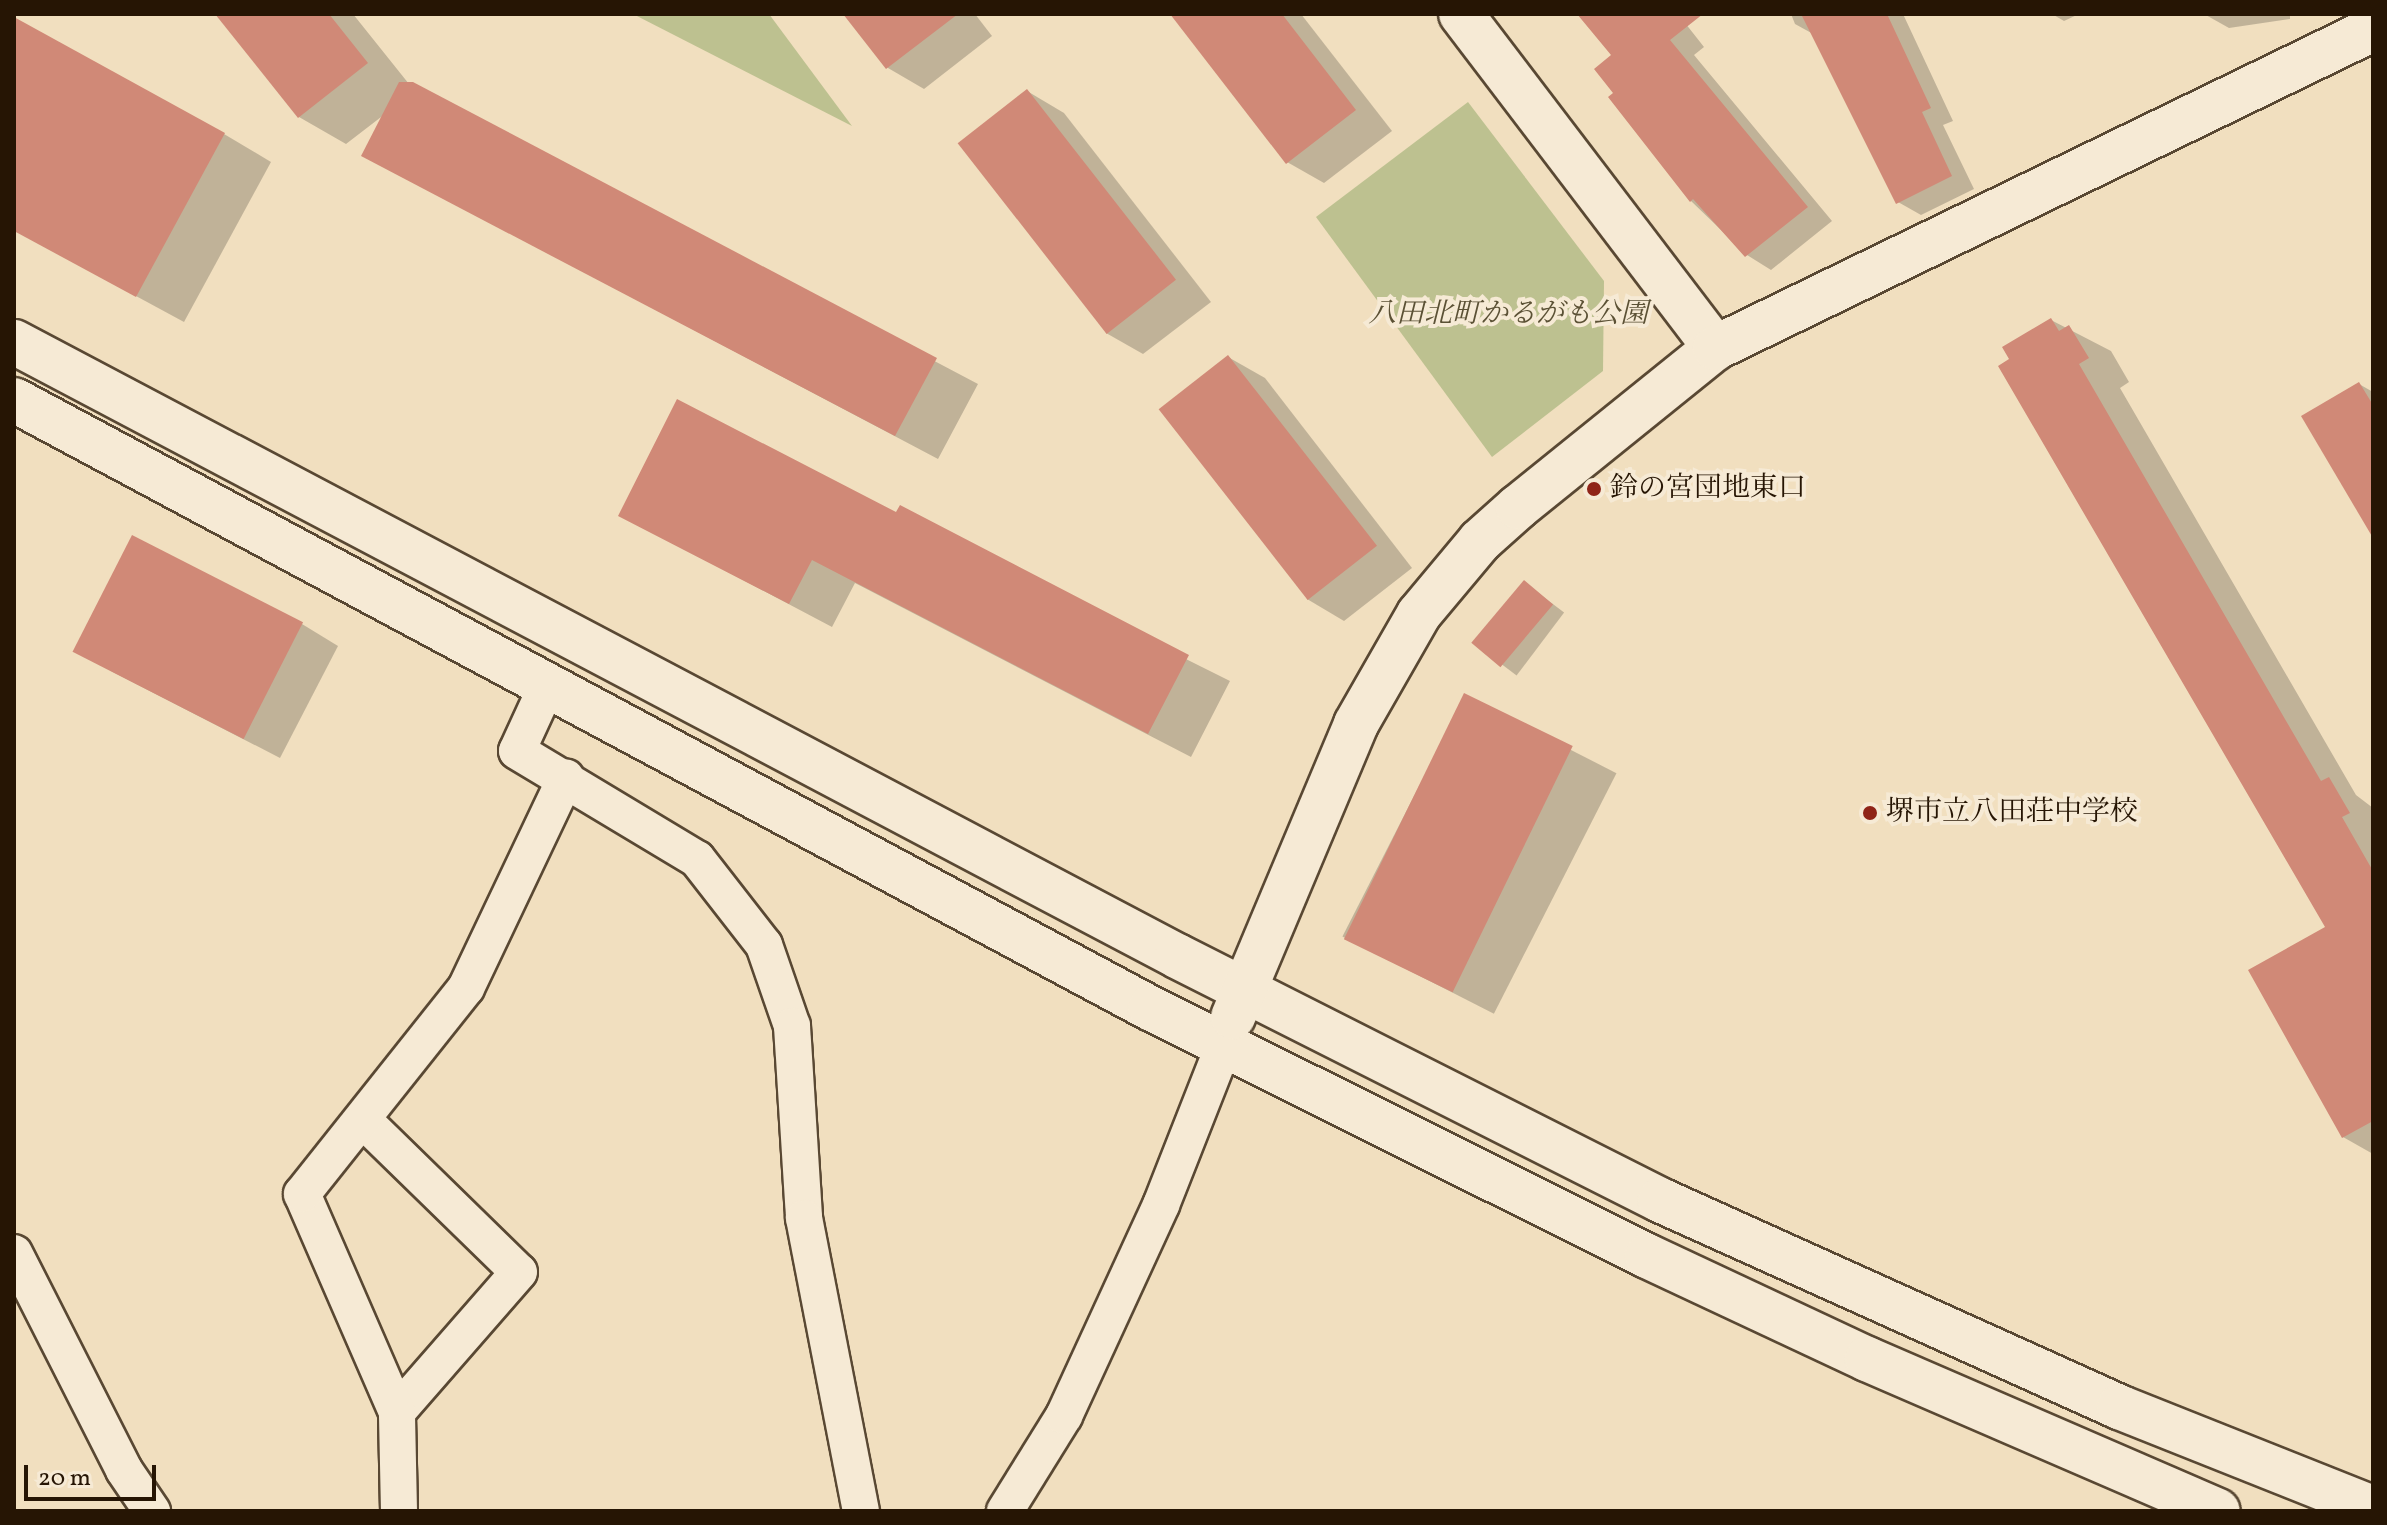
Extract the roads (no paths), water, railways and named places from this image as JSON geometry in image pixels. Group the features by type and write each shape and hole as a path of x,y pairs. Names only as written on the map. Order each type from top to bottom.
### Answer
{"street":[{"path":"1461,14 1715,348"},
{"path":"1005,1511 1071,1402 1161,1205 1224,1045 1242,990 1356,724 1419,614 1480,541 1715,348 2365,33"},
{"path":"14,342 1242,990 1674,1207 2119,1407 2373,1508"},
{"path":"14,400 546,688 1224,1045 1839,1346 2218,1511"},
{"path":"546,688 517,751 566,777 697,859 764,945 792,1026 804,1218 861,1511"},
{"path":"399,1511 397,1412 302,1194 364,1121 466,988 566,777"},
{"path":"364,1121 519,1272 397,1412"},
{"path":"14,1253 124,1470 152,1511"}],"place":[{"name":"鈴の宮団地東口","path":"1594,489"},
{"name":"堺市立八田荘中学校","path":"1870,813"}],"park label":[{"name":"八田北町かるがも公園","path":"1508,315"}]}
